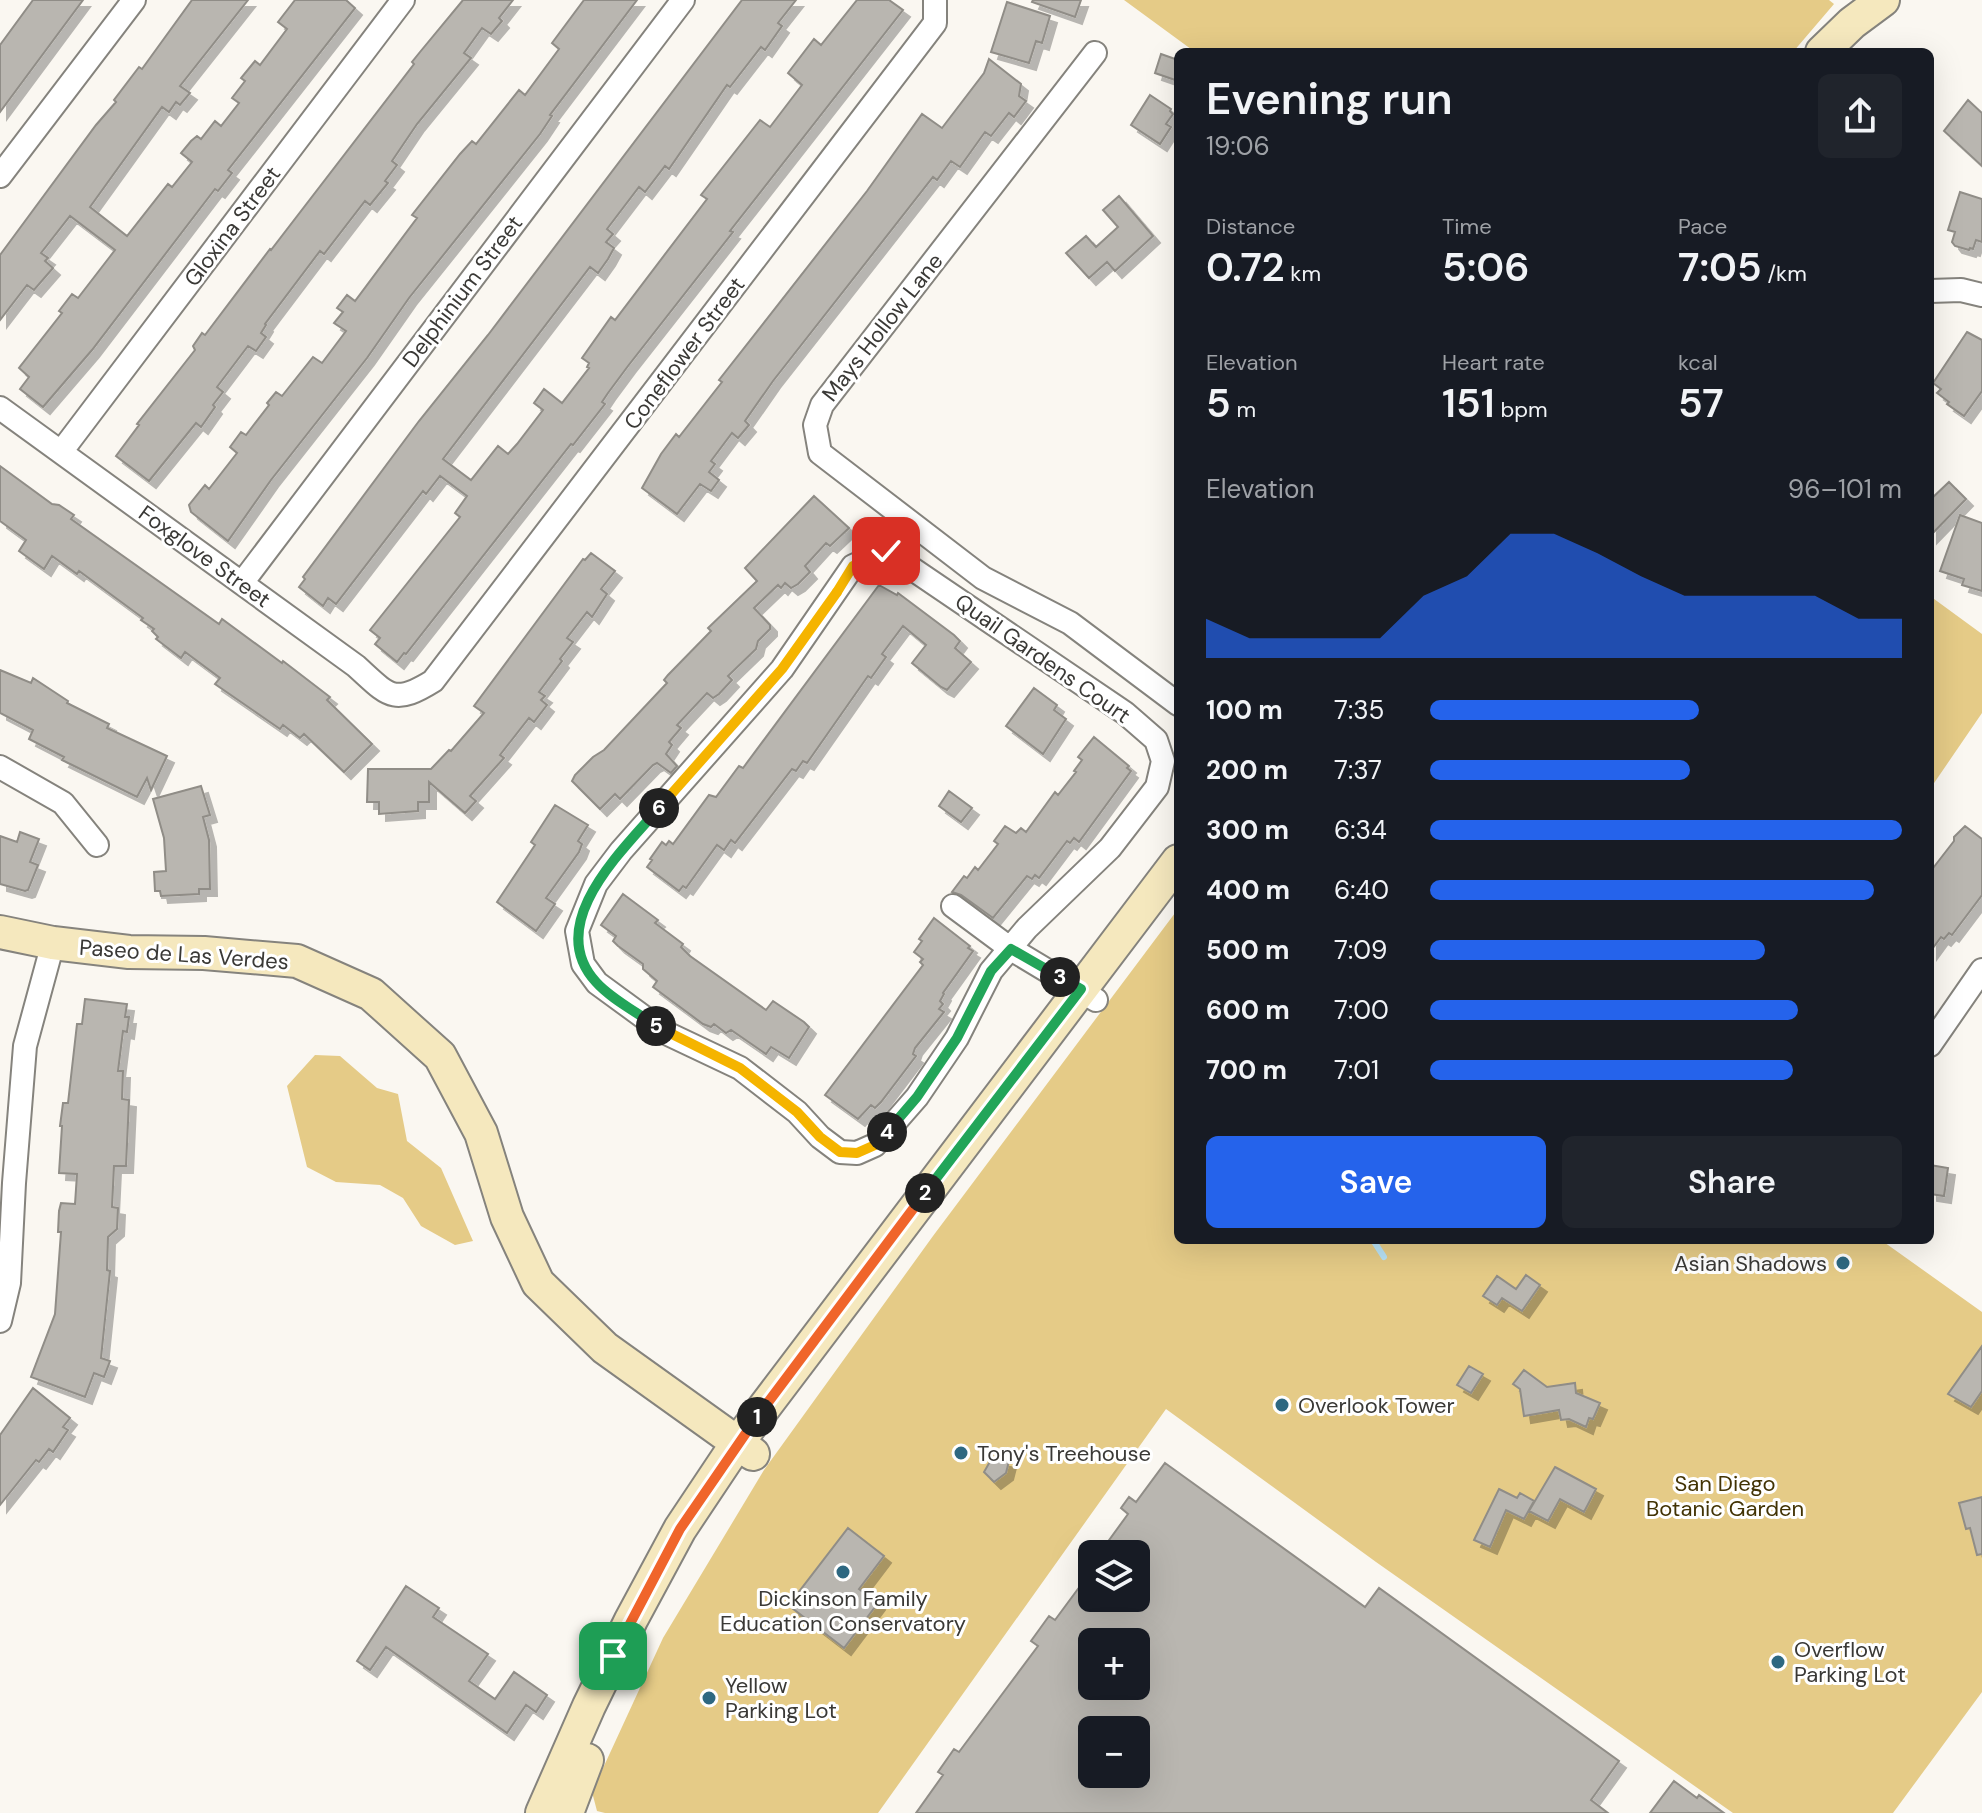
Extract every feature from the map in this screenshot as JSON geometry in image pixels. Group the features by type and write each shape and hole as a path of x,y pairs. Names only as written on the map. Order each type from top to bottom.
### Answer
{"main road":[{"path":"1826,48 1852,23 1883,0"},
{"path":"551,1812 589,1706 680,1529 745,1448 1088,995 1174,867"},
{"path":"1088,995 1174,898"},
{"name":"Paseo de Las Verdes","path":"0,932 53,943 129,952 204,953 297,961 371,994 440,1056 481,1133 507,1217 538,1283 605,1348 745,1448"}],"street":[{"path":"0,176 134,0"},
{"name":"Gloxina Street","path":"61,452 403,0"},
{"name":"Delphinium Street","path":"242,583 683,0"},
{"name":"Coneflower Street","path":"412,694 433,681 935,23 935,0"},
{"name":"Mays Hollow Lane","path":"1095,53 822,405 815,425 820,453 983,578 1070,623 1174,701"},
{"path":"1934,291 1961,290 1982,295"},
{"name":"Foxglove Street","path":"0,408 356,666 383,690 399,696 412,694"},
{"name":"Quail Gardens Court","path":"886,551 1125,713 1156,740 1163,761 1157,787 1110,848 1027,928 1011,949 991,971 957,1038 917,1097 875,1145 857,1153 840,1152 820,1137 797,1112 740,1068 664,1032 597,983 583,964 577,931 596,884 621,851 782,669 853,566 886,551"},
{"path":"0,767 63,803 97,845"},
{"path":"953,906 1011,949 1088,995"},
{"path":"0,1321 9,1283 7,1182 25,1046 53,943"},
{"path":"1934,1039 1982,970"}],"green space":[{"path":"1124,0 1829,0 1834,4 1796,48 1190,48"},
{"path":"1934,599 1982,634 1982,713 1934,783"},
{"name":"San Diego Botanic Garden","path":"1174,914 1174,1244 1887,1244 1982,1312 1982,1692 1893,1813 1733,1813 1376,1562 1166,1409 878,1813 597,1811 592,1792 663,1638 764,1470 933,1236"},
{"path":"315,1055 340,1056 377,1088 398,1094 407,1141 441,1168 473,1241 455,1245 421,1226 403,1198 380,1185 336,1182 307,1167 287,1086"}],"building":[{"path":"33,0 83,0 0,112 0,45"},
{"path":"192,0 248,0 180,86 190,93 180,105 176,102 169,112 162,107 90,207 127,236 168,184 172,187 192,162 181,153 191,141 197,136 201,139 215,121 221,126 239,103 232,98 245,81 241,78 255,61 260,65 287,29 278,22 295,0 346,0 355,8 228,170 232,173 218,191 215,189 92,350 43,407 20,389 29,377 19,368 62,313 59,311 72,294 78,298 115,250 70,216 41,253 53,268 34,290 27,285 0,320 0,255"},
{"path":"463,0 513,0 491,34 482,28 464,53 471,58 417,124 392,161 397,165 385,181 388,183 370,205 365,201 324,254 320,251 265,324 261,333 266,337 256,351 248,346 217,387 223,392 201,427 196,423 149,481 116,456 195,350 193,346 202,333 205,335 414,64 412,62"},
{"path":"584,0 637,0 550,115 540,134 409,298 228,541 191,512 189,505 205,485 209,489 237,453 230,447 241,432 246,435 276,392 282,396 313,357 322,363 346,331 334,323 343,312 337,308 347,295 355,301 417,218 412,215 460,154 472,141 476,144 519,90 525,95 559,49 552,43"},
{"path":"742,0 796,0 778,23 782,26 765,50 761,47 730,87 727,85 669,169 665,166 645,192 639,187 607,229 613,234 606,242 614,248 598,273 590,267 443,459 471,480 498,446 508,454 517,444 543,410 534,403 544,389 562,403 589,368 589,363 582,358 611,317 615,320 707,199 701,195 760,120 770,127 802,85 788,73 814,39 821,45 857,0 889,0 903,10 730,231 733,232 608,393 602,402 605,404 397,662 375,644 380,638 370,630 460,517 455,513 467,496 440,476 426,494 423,491 336,604 328,598 323,606 299,587 305,579 303,577"},
{"path":"1033,0 1081,0 1075,17"},
{"path":"1007,2 1050,16 1042,43 1036,41 1029,63 991,52"},
{"path":"1161,54 1174,59 1174,80 1155,73"},
{"path":"989,59 1021,84 1019,96 1026,101 1014,117 1009,113 991,136 985,132 960,167 951,161 937,180 933,177 773,381 745,421 749,425 738,438 732,433 711,461 715,464 709,472 719,480 711,491 700,484 677,514 642,488 661,454 676,434 679,437 722,382 719,380 867,191 922,114 942,128 984,73"},
{"path":"1150,95 1171,109 1173,114 1166,124 1171,127 1160,144 1131,125"},
{"path":"1968,100 1982,113 1982,166 1944,131"},
{"path":"1960,192 1982,199 1982,242 1976,240 1973,249 1969,250 1955,246 1952,242 1955,232 1948,230"},
{"path":"1119,196 1153,236 1115,271 1107,262 1089,278 1066,253 1086,236 1096,247 1118,227 1103,210"},
{"path":"1967,332 1982,340 1982,391 1964,416 1937,393 1941,389 1934,382"},
{"path":"0,466 52,504 74,515 71,519 219,624 222,619 283,661 330,697 327,700 372,744 344,772 304,734 300,738 283,725 280,729 215,684 220,678 185,652 181,658 156,639 154,629 141,620 143,618 79,571 77,574 52,556 44,569 19,551 26,540 0,521"},
{"path":"1949,482 1966,499 1934,532 1934,496"},
{"path":"814,496 849,528 830,546 826,543 805,566 810,572 798,584 791,588 785,583 781,588 778,585 754,608 770,625 770,629 758,641 756,649 728,676 732,680 719,694 713,698 707,693 677,725 681,728 669,742 672,745 666,754 677,766 671,773 657,763 653,765 620,799 615,794 600,809 572,781 575,775 604,750 667,683 664,680 668,675 711,631 708,628 757,581 745,568"},
{"path":"1960,515 1982,523 1982,591 1962,585 1964,579 1940,571"},
{"path":"591,553 615,571 601,589 607,594 592,617 587,612 567,638 573,642 539,692 545,696 541,700 547,705 534,722 529,718 500,755 504,758 470,796 476,801 465,813 429,782 429,802 418,802 418,811 379,814 379,802 367,802 368,769 431,769 451,751 484,713 474,706 583,559"},
{"path":"879,585 898,593 954,635 960,641 955,648 971,662 947,690 941,687 912,663 926,645 903,626 882,654 886,657 871,678 868,676 807,763 803,761 796,771 792,769 735,843 731,840 724,850 717,845 686,888 683,886 679,891 647,867 650,859 662,842 673,844 709,795 716,797 739,766 743,768"},
{"path":"0,670 31,683 33,678 67,703 109,724 107,728 167,756 151,790 147,778 137,797 62,760 64,757 29,739 33,730 0,713"},
{"path":"1034,688 1057,705 1054,710 1066,719 1043,754 1006,726"},
{"path":"1094,737 1131,771 1079,842 1074,838 1070,843 1067,841 1039,878 1027,876 993,918 952,892 964,876 967,878 975,867 978,870 998,844 994,841 1005,826 1016,833 1021,828 1026,832 1055,792 1058,795 1076,772 1082,760 1078,757"},
{"path":"201,786 210,815 203,817 209,840 210,889 199,889 199,894 161,896 160,891 155,891 154,872 166,871 164,838 153,799"},
{"path":"949,791 972,808 961,822 939,806"},
{"path":"555,805 588,825 578,841 582,844 579,852 546,898 555,904 536,931 497,902 535,845 531,842"},
{"path":"1965,826 1982,839 1982,895 1952,935 1949,933 1944,939 1941,937 1934,947 1934,867"},
{"path":"20,832 39,839 30,862 38,865 25,891 0,884 0,836 17,842"},
{"path":"623,894 658,920 655,923 683,944 681,947 690,956 766,1010 773,1001 804,1022 809,1027 789,1058 771,1047 766,1054 731,1030 726,1033 714,1024 711,1027 703,1024 653,987 657,981 643,969 643,964 618,946 613,941 616,936 601,925"},
{"path":"934,918 973,951 943,993 940,1001 943,1004 939,1009 944,1012 915,1048 913,1054 916,1056 881,1102 875,1108 871,1105 858,1119 825,1095 923,965 920,962 923,959 914,952"},
{"path":"85,999 127,1004 127,1032 123,1031 118,1071 123,1071 122,1099 129,1100 126,1166 114,1166 112,1207 118,1208 117,1229 108,1237 107,1270 110,1271 101,1358 110,1361 104,1377 94,1373 85,1397 31,1377 55,1314 61,1203 75,1204 77,1174 59,1173 60,1126 63,1103 68,1103 77,1024 82,1024"},
{"path":"1934,1166 1948,1168 1944,1196 1934,1195"},
{"path":"1526,1275 1540,1285 1522,1311 1502,1298 1497,1305 1483,1296 1497,1276 1516,1289"},
{"path":"1982,1346 1982,1391 1971,1407 1948,1394"},
{"path":"1469,1366 1483,1374 1471,1393 1457,1385"},
{"path":"1524,1370 1547,1387 1575,1383 1576,1393 1600,1403 1593,1419 1589,1418 1586,1427 1569,1419 1561,1420 1559,1410 1524,1416 1520,1389 1513,1384"},
{"path":"33,1388 70,1418 63,1427 68,1430 53,1452 49,1449 39,1462 36,1460 0,1505 0,1435"},
{"path":"992,1458 1009,1461 1006,1473 994,1482 984,1472"},
{"path":"1165,1463 1365,1607 1379,1588 1619,1761 1591,1800 1608,1813 916,1813 943,1775 938,1772 954,1749 959,1752 1038,1646 1031,1641 1049,1616 1055,1620 1078,1589 1078,1612 1150,1612 1150,1540 1109,1540 1128,1514 1121,1508 1129,1497 1136,1502"},
{"path":"1555,1467 1596,1489 1584,1512 1560,1499 1548,1521 1529,1511"},
{"path":"1499,1489 1517,1498 1520,1493 1534,1501 1524,1519 1506,1510 1490,1547 1474,1540"},
{"path":"1982,1497 1982,1554 1977,1555 1959,1503"},
{"name":"Dickinson Family Education Conservatory","path":"848,1528 884,1556 859,1589 878,1603 844,1648 792,1608 801,1596 798,1593"},
{"path":"406,1586 439,1608 433,1617 488,1654 469,1681 495,1699 514,1672 547,1695 536,1712 526,1705 507,1733 386,1647 370,1670 357,1661"},
{"path":"1674,1781 1697,1798 1699,1795 1724,1813 1650,1813"}],"waterway":[{"path":"1376,1244 1384,1257"}],"place":[{"name":"Asian Shadows","path":"1843,1263"},
{"name":"Overlook Tower","path":"1282,1405"},
{"name":"Tony's Treehouse","path":"961,1453"},
{"name":"Dickinson Family Education Conservatory","path":"843,1572"},
{"name":"Overflow Parking Lot","path":"1778,1662"},
{"name":"Yellow Parking Lot","path":"709,1698"}],"route":[{"path":"613,1656 680,1529 738,1442 1081,989 1011,949 991,971 957,1038 917,1097 875,1145 857,1153 840,1152 820,1137 797,1112 740,1068 664,1032 597,983 583,964 577,931 596,884 621,851 782,669 853,566 886,551"}]}
